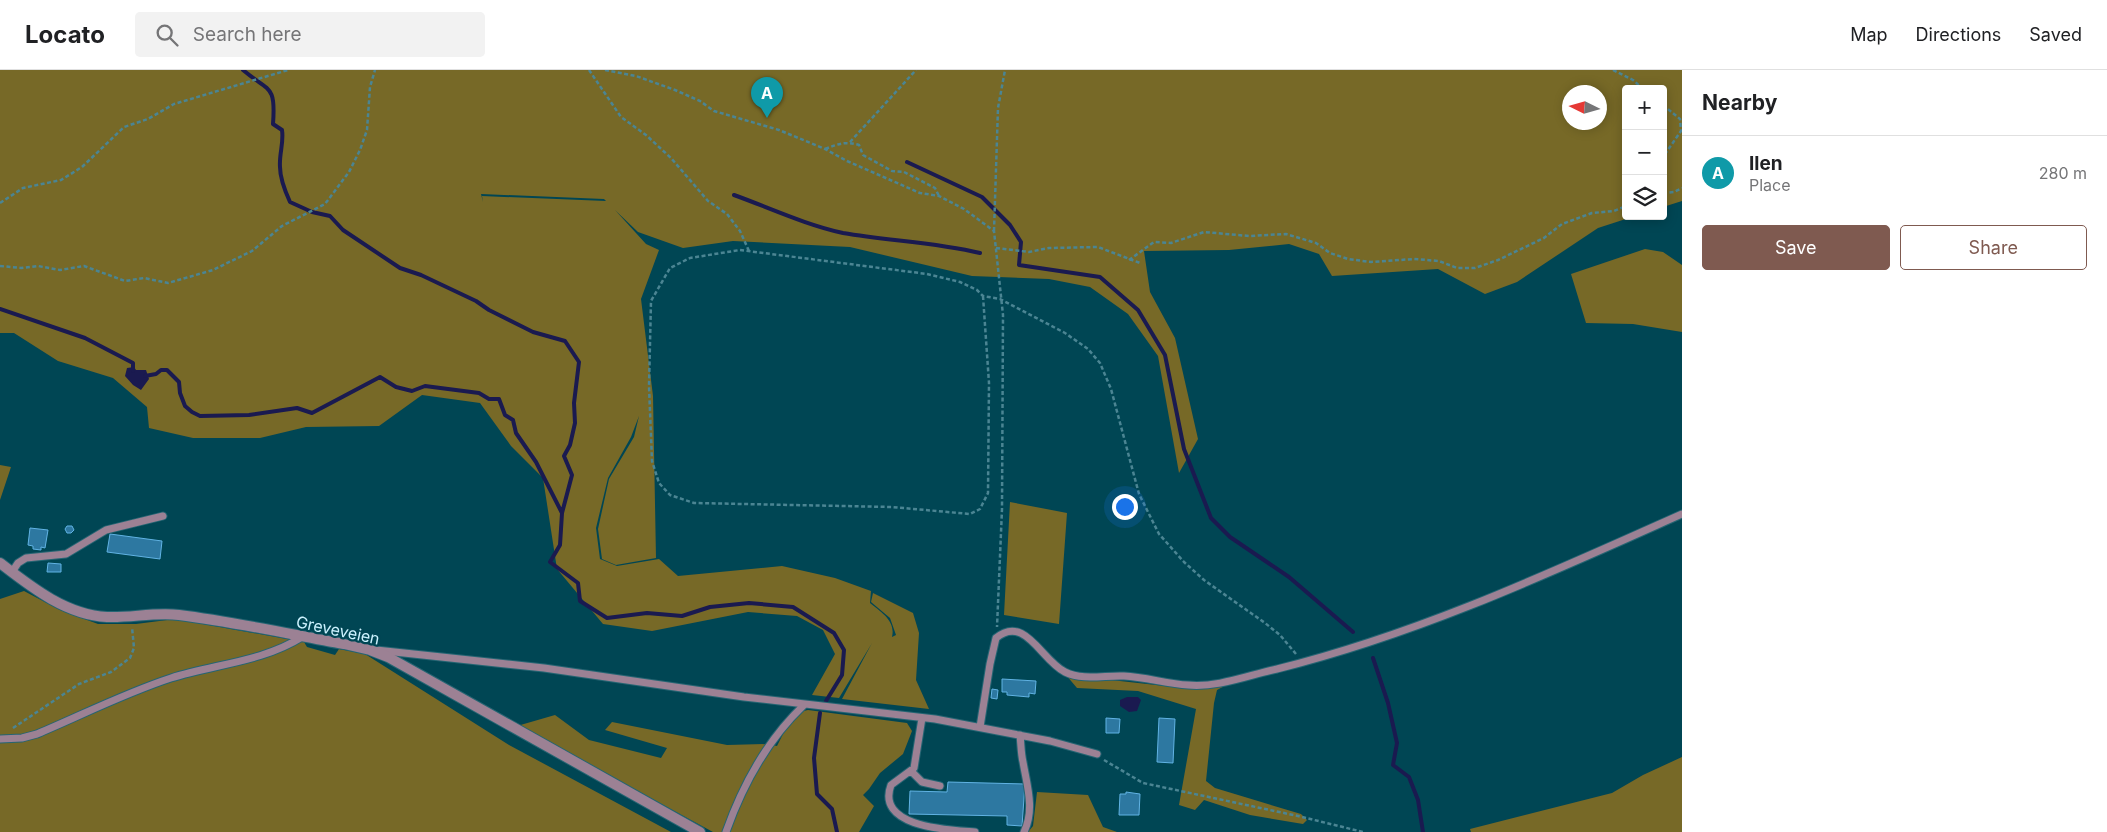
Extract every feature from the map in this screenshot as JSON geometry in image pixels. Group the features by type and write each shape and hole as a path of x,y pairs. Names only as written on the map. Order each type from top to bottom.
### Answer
{"street":[{"name":"Greveveien","path":"0,563 37,591 74,609 105,617 178,615 370,650 388,657 425,677 700,832"}],"lane":[{"path":"980,727 996,638 1008,631 1019,632 1030,640 1052,664 1070,674 1079,676 1124,676 1188,685 1215,683 1302,662 1402,632 1550,574 1682,514"},
{"path":"12,572 18,563 26,558 66,554 106,530 163,516"},
{"path":"0,739 22,738 37,734 130,693 205,668 263,655 283,648 302,637"},
{"path":"370,650 407,652 544,668 804,705 922,718 1020,735 1097,754"},
{"path":"726,832 738,799 763,754 786,721 804,705"},
{"path":"922,718 916,763 912,772 891,785 889,790 892,805 908,821 926,827 975,832"},
{"path":"1020,735 1022,761 1029,798 1029,816 1024,832"},
{"path":"912,772 922,782 940,786"}],"path":[{"path":"0,203 23,188 61,180 82,167 124,127 148,119 174,104 288,70"},
{"path":"0,266 22,268 38,266 60,270 84,266 125,281 144,278 168,283 214,270 252,251 282,226 325,204 337,188 360,150 368,130 370,87 376,70"},
{"path":"589,70 621,117 646,135 671,158 708,201 727,214 740,231 749,251"},
{"path":"605,70 636,76 675,90 700,101 714,111 779,130 920,193 939,196 964,209 994,231"},
{"path":"850,142 916,70"},
{"path":"996,638 1003,436 1001,392 1003,315 994,231 998,108 1005,70"},
{"path":"1613,70 1634,80 1639,85"},
{"path":"1667,108 1681,119 1681,131 1667,151"},
{"path":"825,149 840,143 850,142 859,145 863,156 892,170 904,172 935,188 939,196"},
{"path":"1667,193 1682,188"},
{"path":"1129,260 1154,242 1171,243 1204,232 1249,236 1286,234 1316,244 1330,253 1348,259 1371,262 1414,259 1439,262 1457,268 1475,268 1498,260 1544,238 1562,224 1592,213 1614,211 1622,208"},
{"path":"996,248 1029,252 1049,248 1098,246 1140,263"},
{"path":"983,296 989,383 988,493 980,509 970,514 892,507 694,503 670,495 659,483 652,462 649,386 651,300 670,268 690,258 740,250 927,274 960,282 977,290 983,296 1000,299 1065,333 1088,349 1100,363 1112,389 1139,494 1159,534 1184,562 1204,580 1280,636 1302,662"},
{"path":"0,739 40,709 64,696 79,684 111,672 130,658 134,648 134,636 130,617"},
{"path":"1097,754 1109,764 1143,784 1298,816 1362,832"}],"shaded area":[{"path":"0,70 1682,70 1682,201 1667,206 1667,85 1622,85 1623,220 1598,228 1517,282 1485,294 1438,269 1332,276 1319,254 1289,244 1229,250 1144,251 1150,292 1175,338 1198,439 1179,473 1158,356 1128,314 1090,287 1049,279 972,276 850,247 733,241 683,248 638,232 615,210 646,244 659,250 641,299 653,396 656,558 616,565 602,559 598,529 609,479 634,437 639,416 631,437 608,478 596,528 600,559 617,566 659,559 678,576 782,566 835,578 871,591 870,603 883,613 890,622 893,631 892,637 896,635 890,618 871,602 873,593 913,613 919,633 916,680 929,709 842,699 872,643 839,698 812,695 835,654 823,630 797,616 748,612 652,631 603,624 557,569 543,478 511,446 480,403 422,395 379,426 306,427 260,438 193,438 149,428 147,407 113,378 58,361 14,333 0,333","holes":["481,194 604,199 606,201 482,196 483,202"]},
{"path":"1645,249 1663,252 1682,265 1682,332 1633,324 1586,323 1571,274"},
{"path":"134,367 136,370 146,370 149,379 141,390 133,385 125,376 127,368"},
{"path":"0,465 11,467 0,500"},
{"path":"1010,502 1067,513 1059,624 1004,615"},
{"path":"24,591 60,610 98,624 136,624 175,619 304,642 307,647 335,655 339,649 365,654 509,745 671,832 0,832 0,599"},
{"path":"1066,675 1192,689 1230,683 1217,690 1206,781 1215,788 1301,814 1307,820 1303,824 1250,815 1204,800 1195,810 1179,805 1196,709 1138,691 1077,688"},
{"path":"1127,697 1138,697 1141,700 1137,711 1129,712 1120,706 1120,700"},
{"path":"808,710 907,723 912,731 903,754 880,773 863,795 874,806 859,832 713,832 517,726 555,715 589,740 661,758 667,748 605,730 612,722 727,745 767,744 777,746 787,726 799,712"},
{"path":"1682,757 1682,832 1471,832 1470,829 1612,793 1643,775"},
{"path":"1037,792 1088,795 1103,827 1117,832 1028,832 1033,826"}],"building":[{"path":"67,526 72,526 74,530 71,533 67,533 65,529"},
{"path":"30,528 48,530 45,548 41,547 41,550 33,549 33,546 28,545"},
{"path":"110,534 162,541 160,559 107,552"},
{"path":"48,563 61,564 61,572 47,572"},
{"path":"1002,679 1036,681 1035,694 1029,693 1029,697 1007,695 1007,692 1002,692"},
{"path":"992,689 998,690 997,699 991,698"},
{"path":"1106,718 1120,719 1119,733 1106,733"},
{"path":"1159,718 1175,719 1173,763 1157,762"},
{"path":"948,782 1025,784 1022,826 1007,825 1007,816 909,814 910,791 947,792"},
{"path":"1126,792 1140,794 1139,815 1119,815 1120,794 1126,794"}],"waterway":[{"path":"243,70 265,86 272,95 273,124 282,130 281,176 290,202 312,212 330,216 343,230 400,268 421,275 476,301 489,310 533,332 565,341 579,362 574,403 575,423 570,445 564,456 572,475 562,513 560,545 550,562 578,583 580,601 607,618 647,613 682,616 710,607 749,603 793,607 834,633 844,650 842,675 826,701"},
{"path":"907,162 982,197 1010,225 1021,242 1019,265 1100,277 1138,310 1165,355 1184,449 1211,518 1230,537 1289,577 1353,632"},
{"path":"734,195 829,230 946,246 980,253"},
{"path":"0,309 85,338 133,363 133,371"},
{"path":"145,376 156,374 161,370 167,370 179,382 180,393 185,406 200,416 249,415 297,408 312,413 380,377 396,387 412,391 425,386 479,393 489,399 499,399 505,415 513,420 516,433 536,462 562,513"},
{"path":"1373,658 1388,703 1397,743 1393,765 1409,777 1418,800 1423,832"},
{"path":"820,713 814,758 817,794 832,809 837,832"}],"place":[{"name":"Ilen","path":"767,118"}]}
